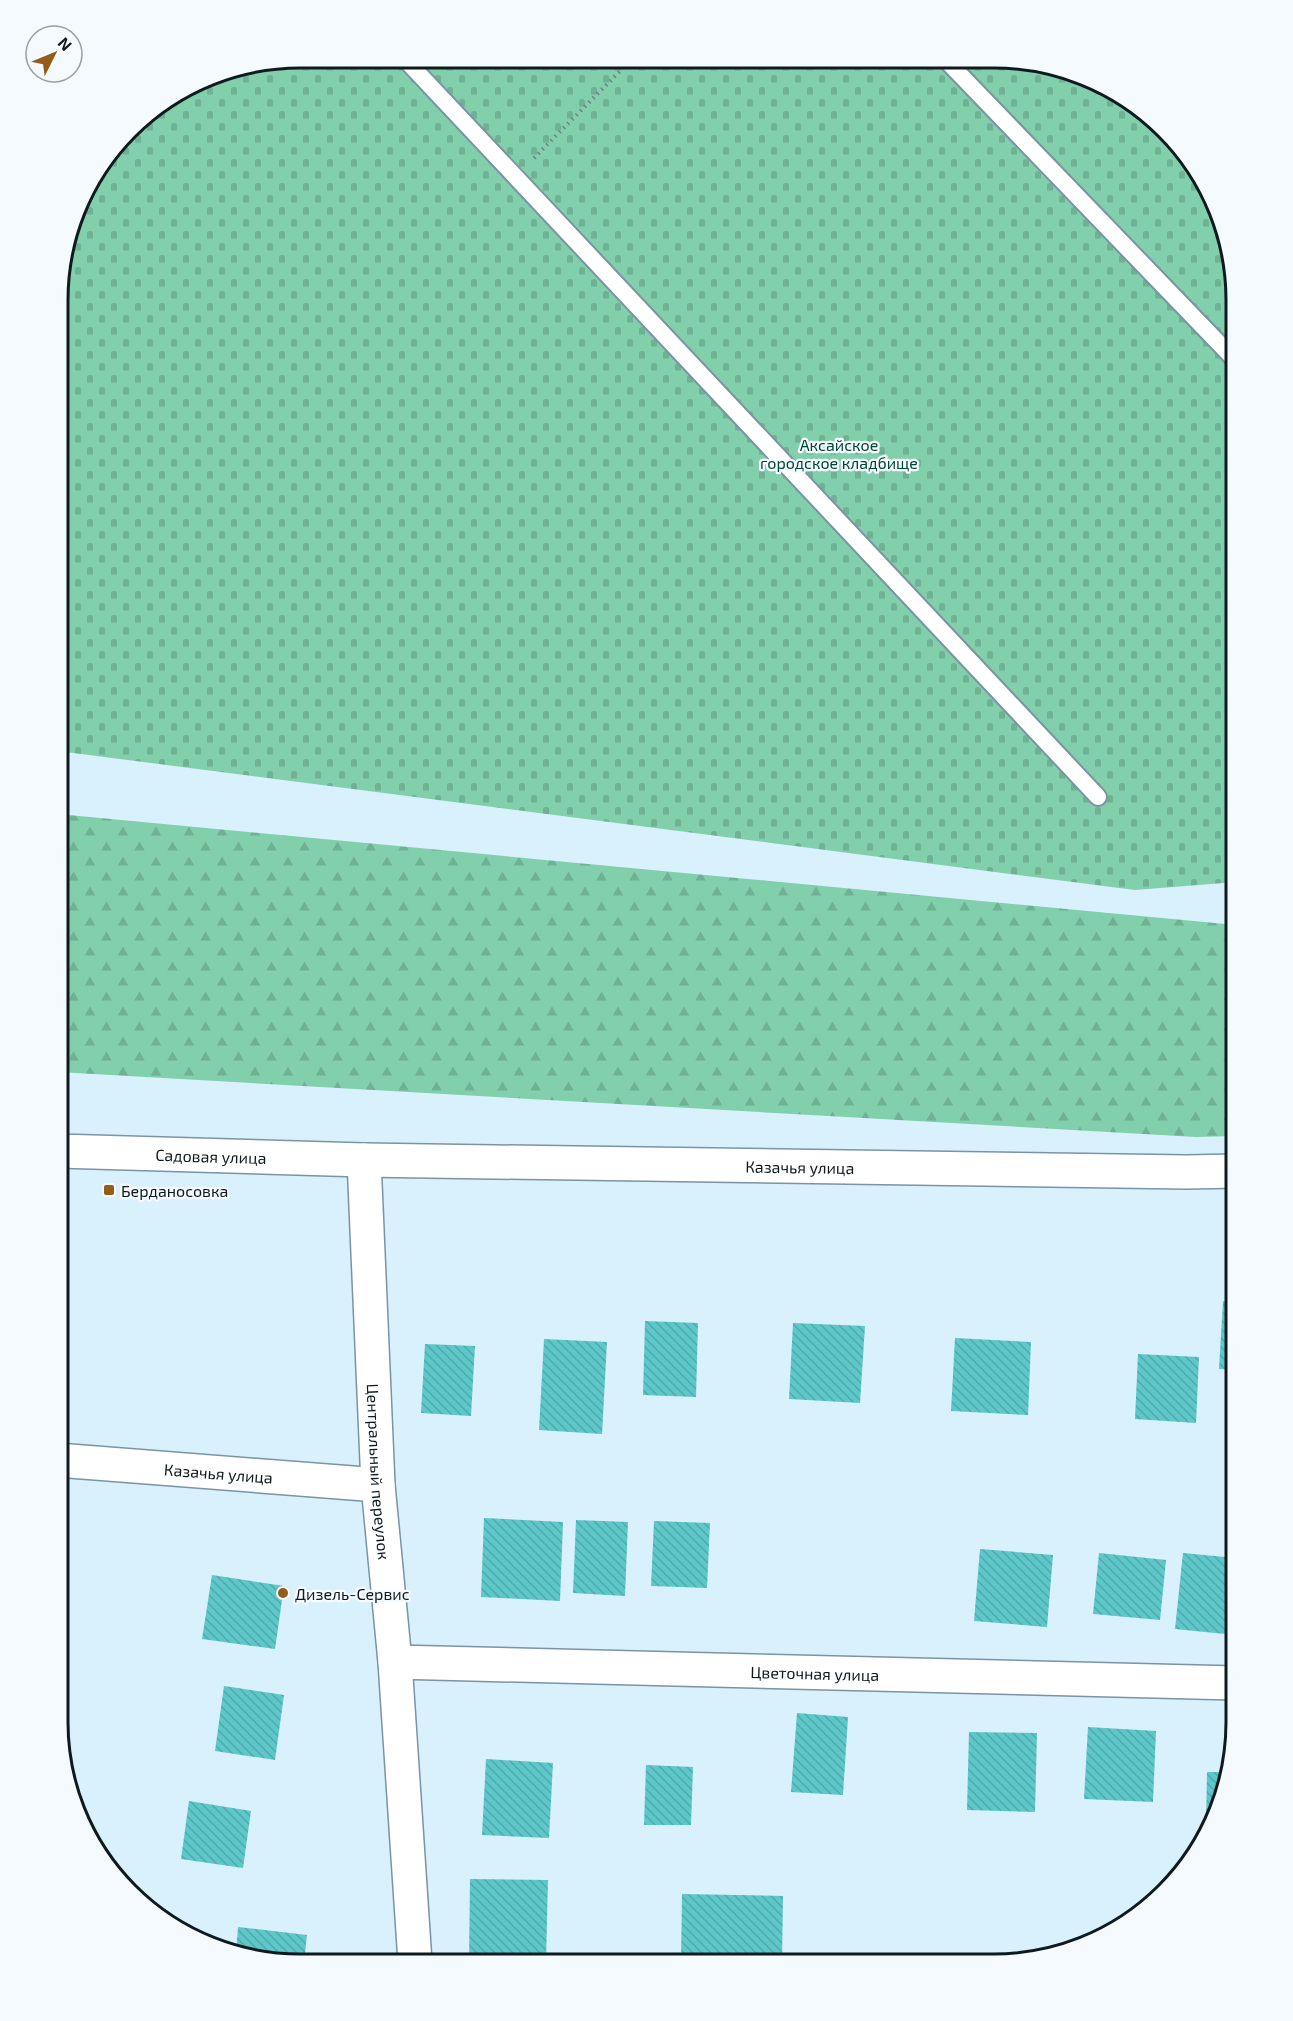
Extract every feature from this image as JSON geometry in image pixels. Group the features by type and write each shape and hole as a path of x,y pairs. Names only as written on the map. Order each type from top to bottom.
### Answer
{"street":[{"name":"Садовая улица","path":"68,1151 364,1160"},
{"name":"Казачья улица","path":"364,1160 1226,1171"},
{"name":"Центральный переулок","path":"364,1160 378,1485 395,1662 414,1954"},
{"name":"Казачья улица","path":"68,1461 378,1485"},
{"name":"Цветочная улица","path":"395,1662 1226,1683"}],"lane":[{"path":"413,67 1098,797"},
{"path":"953,67 1226,351"}],"path":[{"path":"516,177 624,67"}],"green space":[{"name":"Аксайское городское кладбище","path":"299,67 994,67 1024,69 1054,75 1096,91 1135,115 1168,146 1194,183 1208,210 1218,239 1224,269 1226,299 1226,883 1135,890 68,752 69,269 75,239 85,210 115,158 135,135 158,115 197,91 239,75 269,69"},
{"path":"68,815 1226,924 1226,1136 1196,1137 68,1073"}],"building":[{"path":"1223,1301 1226,1301 1226,1369 1219,1369"},
{"path":"645,1321 698,1323 696,1397 643,1395"},
{"path":"793,1323 865,1326 860,1403 789,1399"},
{"path":"955,1338 1031,1342 1028,1415 951,1411"},
{"path":"544,1339 607,1342 602,1434 539,1430"},
{"path":"425,1344 475,1346 471,1416 421,1413"},
{"path":"1138,1354 1199,1357 1196,1423 1135,1419"},
{"path":"484,1518 563,1522 560,1601 481,1597"},
{"path":"576,1520 628,1522 625,1596 573,1593"},
{"path":"654,1521 710,1523 707,1588 651,1586"},
{"path":"980,1549 1053,1555 1047,1627 974,1621"},
{"path":"1099,1553 1166,1560 1160,1620 1093,1614"},
{"path":"1183,1553 1226,1557 1226,1634 1175,1629"},
{"path":"212,1575 284,1586 275,1649 202,1639"},
{"path":"224,1686 284,1695 275,1760 215,1751"},
{"path":"797,1713 848,1717 843,1795 791,1792"},
{"path":"1088,1727 1156,1731 1153,1802 1084,1799"},
{"path":"969,1732 1037,1733 1035,1812 967,1810"},
{"path":"486,1759 553,1763 549,1838 482,1835"},
{"path":"646,1765 693,1767 691,1825 644,1825"},
{"path":"1207,1772 1220,1772 1218,1782 1206,1815"},
{"path":"189,1801 251,1811 243,1868 181,1859"},
{"path":"470,1879 548,1880 546,1954 469,1954"},
{"path":"682,1894 783,1896 782,1954 681,1954"},
{"path":"238,1927 307,1935 305,1954 269,1952 237,1945"}],"place":[{"name":"Берданосовка","path":"109,1190"},
{"name":"Дизель-Сервис","path":"283,1593"}]}
